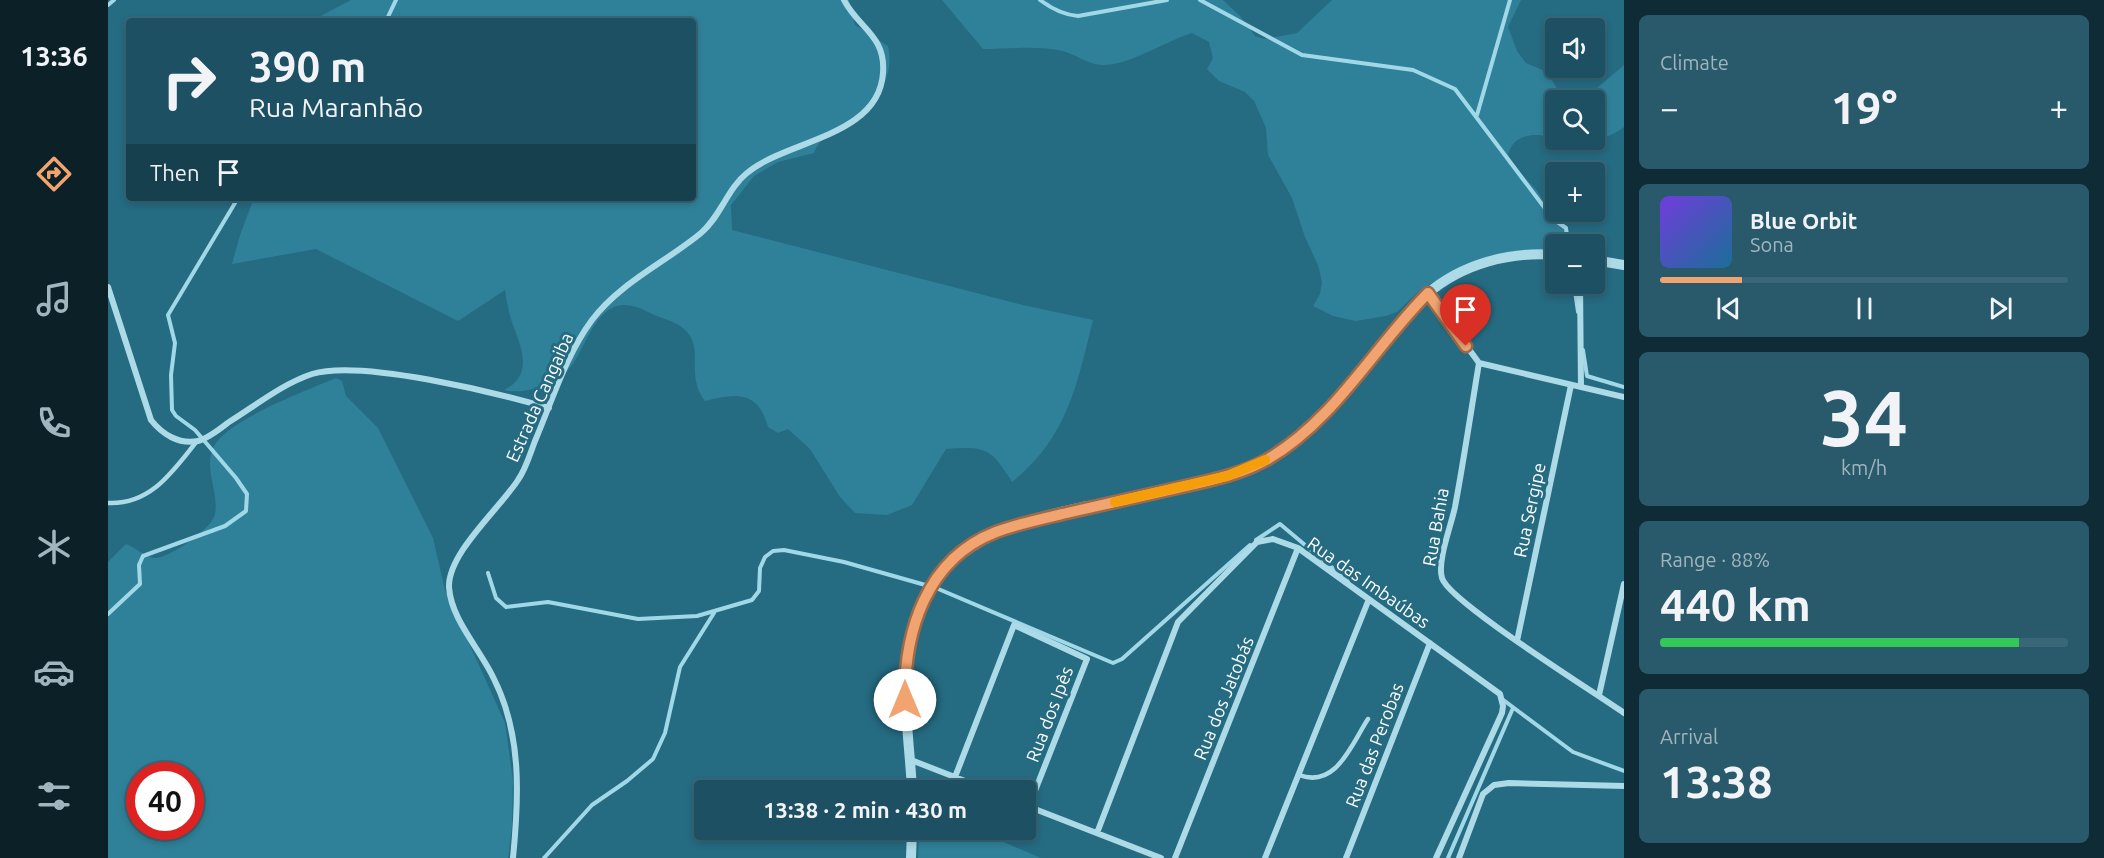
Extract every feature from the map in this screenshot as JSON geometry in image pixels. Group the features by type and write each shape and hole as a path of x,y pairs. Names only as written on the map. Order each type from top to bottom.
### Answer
{"street":[{"name":"Estrada Cangaiba","path":"513,858 518,794 517,763 509,722 494,678 459,616 449,586 456,563 520,479 577,343 607,303 702,232 728,194 748,172 841,129 859,116 873,101 882,81 881,50 874,36 848,9 844,0"},
{"path":"912,780 905,700 907,649 924,599 937,577 961,553 995,532 1042,518 1227,476 1266,460 1300,436 1345,390 1428,293 1463,271 1482,263 1514,256 1545,255"},
{"path":"1605,262 1624,265"},
{"path":"108,286 151,420 174,439 197,441 289,385 311,375 332,370 461,386 549,408"},
{"path":"1428,293 1479,363 1624,397"},
{"path":"1580,294 1581,387"},
{"name":"Rua Bahia","path":"1479,363 1454,508 1441,567 1442,578 1451,592 1517,641 1624,713"},
{"name":"Rua Sergipe","path":"1517,641 1571,385"},
{"name":"Rua das Imbaúbas","path":"1097,833 1178,622 1257,542 1274,539 1298,548 1496,689 1503,706 1436,858"},
{"name":"Rua dos Jatobás","path":"1175,858 1298,548"},
{"path":"1599,695 1624,584"},
{"path":"1265,858 1369,599"},
{"name":"Rua dos Ipês","path":"955,777 1014,625 1087,659 1036,784"},
{"name":"Rua das Perobas","path":"1346,858 1430,643"},
{"path":"911,760 963,780"},
{"path":"1458,858 1483,794 1494,785 1509,783 1624,786"},
{"path":"1036,809 1161,858"},
{"path":"911,858 912,840"}],"lane":[{"path":"108,503 137,499 153,490 170,477 197,441"},
{"path":"1299,775 1322,778 1333,773 1368,719"}],"shaded area":[{"path":"351,0 849,0 855,25 888,46 889,68 882,88 860,113 825,137 814,153 778,162 754,176 731,205 732,230 1023,305 1093,320 1075,388 1058,429 1031,465 1012,482 998,462 986,452 970,448 946,449 912,505 887,515 855,513 840,497 810,449 788,429 778,433 768,427 764,415 752,400 727,396 705,401 698,389 693,343 688,334 679,325 640,308 630,305 613,307 597,322 573,364 561,376 537,388 512,391 504,390 519,378 523,362 505,290 458,321 316,249 232,264 253,201 696,201 696,18 317,18"},
{"path":"942,0 1223,0 1240,16 1255,36 1264,39 1297,33 1332,0 1521,0 1508,27 1517,51 1526,63 1545,71 1545,78 1551,78 1558,90 1545,90 1545,136 1534,135 1521,138 1515,142 1508,154 1513,164 1545,203 1545,222 1563,222 1570,234 1545,234 1545,250 1515,251 1459,268 1420,290 1397,312 1386,316 1356,321 1333,316 1313,306 1320,294 1322,282 1318,265 1305,237 1292,198 1268,155 1266,128 1254,101 1245,92 1219,81 1207,69 1213,58 1209,42 1192,33 1134,58 1111,65 1088,62 1056,50 983,49"},
{"path":"1624,65 1624,127 1605,137 1605,90 1595,90"},
{"path":"336,378 342,381 346,396 378,428 433,538 445,590 505,723 513,780 512,827 508,858 108,858 108,562 126,544 154,558 170,554 207,527 215,514 216,506 210,462 214,446 235,426 289,398"},
{"path":"919,840 999,840 1041,858 918,858"}],"waterway":[{"path":"108,5 114,0"},
{"path":"387,18 396,0"},
{"path":"1040,0 1058,11 1078,16 1167,0"},
{"path":"1200,0 1302,55 1413,70 1455,89 1553,219 1566,228 1567,234"},
{"path":"1477,115 1510,0"},
{"path":"108,614 140,584 139,565 143,556 225,526 246,511 247,494 236,478 195,430 176,416 172,410 171,375 175,343 168,315 236,201"},
{"path":"1575,294 1578,312"},
{"path":"1583,350 1587,376 1624,387"},
{"path":"1256,540 1280,524 1348,581"},
{"path":"488,573 496,598 506,607 548,602 638,619 697,616 752,600 759,591 760,568 765,557 773,551 784,550 844,562 936,588 1113,663 1122,659 1250,545"},
{"path":"544,858 592,805 627,781 653,759 665,733 680,667 714,613"},
{"path":"1502,699 1573,752 1624,771"},
{"path":"1448,858 1513,708"}],"slow traffic":[{"path":"1115,502 1227,476 1265,460"}],"route":[{"path":"905,700 904,673 907,649 924,599 937,577 961,553 979,541 995,532 1042,518 1227,476 1266,460 1300,436 1345,390 1428,293 1466,346"}]}
